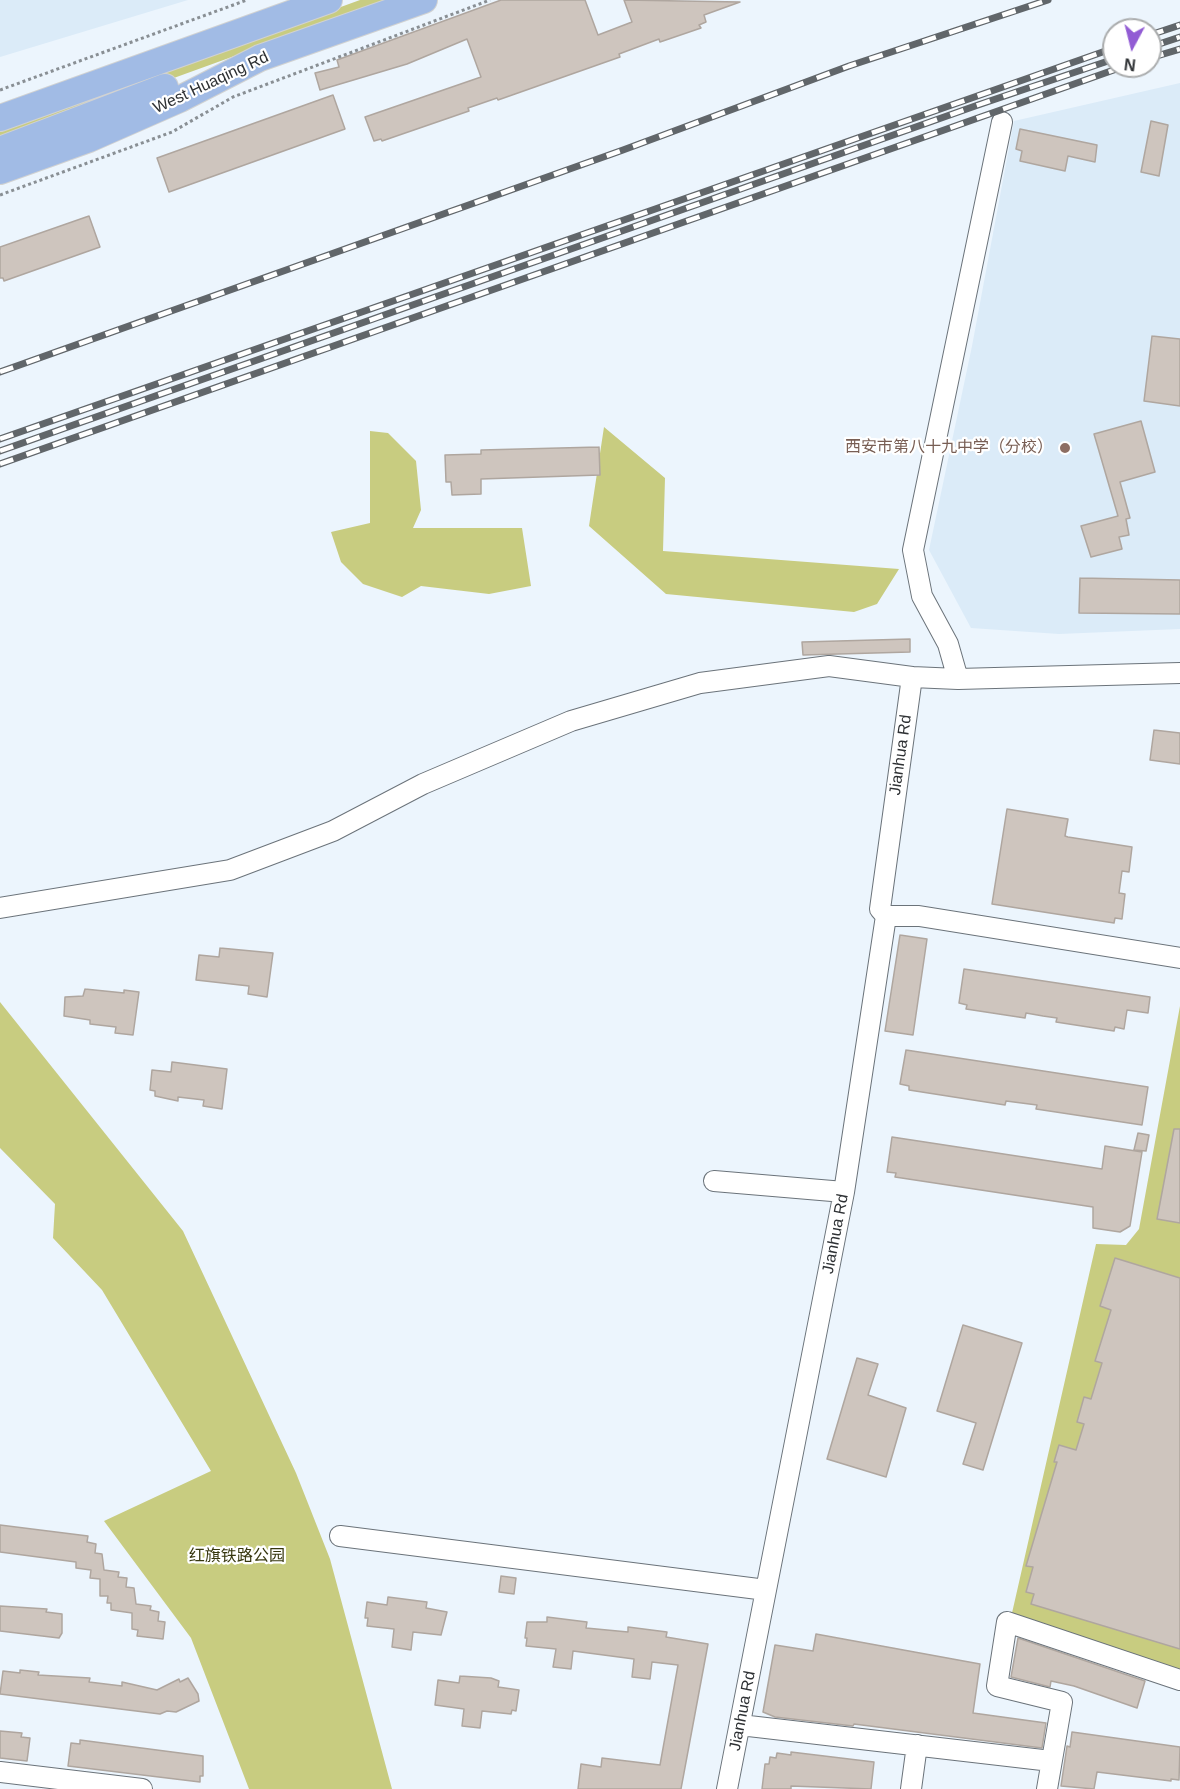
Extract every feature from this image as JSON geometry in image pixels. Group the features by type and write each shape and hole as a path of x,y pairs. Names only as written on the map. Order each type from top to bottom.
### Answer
{"main road":[{"name":"West Huaqing Rd","path":"0,118 329,0"},
{"name":"West Huaqing Rd","path":"0,171 89,139 180,99 260,58 424,0"},
{"path":"0,150 186,79 260,58"}],"street":[{"path":"958,679 948,644 922,596 913,550 1002,122"},
{"path":"0,908 230,870 333,831 423,784 571,721 700,683 829,666 958,679 1180,673"},
{"name":"Jianhua Rd","path":"727,1789 844,1192 886,916 880,909 912,676"},
{"path":"886,916 919,916 1180,958"},
{"path":"714,1181 844,1192"},
{"path":"339,1536 766,1590"},
{"path":"1047,1789 1062,1702 997,1686 1007,1622 1180,1680"},
{"path":"740,1725 1051,1761"},
{"path":"911,1789 917,1745"},
{"path":"0,1772 40,1783 142,1789"}],"path":[{"path":"0,90 247,0"},
{"path":"0,195 154,140 233,97 490,0"}],"shaded area":[{"path":"0,0 188,0 0,57"},
{"name":"西安市第八十九中学（分校）","path":"1180,83 1180,629 1059,634 971,628 929,550 972,346 1014,121"}],"green space":[{"path":"360,0 389,0 0,141 0,131"},
{"path":"604,427 665,478 663,551 899,569 877,604 854,612 666,594 589,526"},
{"path":"370,431 388,433 416,461 421,510 413,528 522,528 531,586 489,594 421,586 402,597 363,584 341,562 331,532 370,523"},
{"name":"红旗铁路公园","path":"0,1002 183,1231 296,1473 330,1559 392,1789 249,1789 191,1638 104,1521 211,1471 102,1290 53,1238 55,1204 0,1148"},
{"path":"1180,1006 1180,1676 1029,1626 1012,1613 1096,1244 1126,1245 1139,1229"}],"building":[{"path":"501,0 585,0 598,35 632,22 624,0 740,2 704,15 706,22 699,25 701,28 660,42 659,39 619,54 620,57 498,100 497,98 468,108 469,111 382,141 381,139 374,141 365,117 481,77 467,39 407,64 320,90 315,73 339,67 337,60"},
{"path":"333,95 345,129 169,192 157,158"},
{"path":"1151,121 1168,125 1159,176 1141,172"},
{"path":"1020,129 1097,145 1095,162 1068,156 1065,171 1020,161 1022,151 1016,149"},
{"path":"89,216 100,247 4,281 0,278 0,247"},
{"path":"1152,336 1180,339 1180,406 1144,401"},
{"path":"1141,421 1155,472 1120,482 1130,518 1126,519 1129,535 1119,537 1122,549 1091,557 1081,526 1118,516 1094,434"},
{"path":"599,447 600,475 481,479 481,494 452,495 451,482 446,482 445,455 481,454 481,450"},
{"path":"1080,578 1180,580 1180,614 1079,613"},
{"path":"910,639 910,652 803,655 802,642"},
{"path":"1154,730 1180,733 1180,764 1150,760"},
{"path":"1007,809 1068,819 1065,836 1068,837 1132,847 1129,872 1122,871 1119,893 1125,894 1122,919 1115,918 1114,923 992,904"},
{"path":"900,935 927,939 913,1035 885,1031"},
{"path":"220,948 273,953 267,997 248,994 249,986 196,980 199,955 219,957"},
{"path":"964,969 1150,997 1148,1013 1127,1010 1124,1029 1115,1027 1114,1031 1056,1022 1057,1018 1026,1013 1025,1018 966,1009 967,1005 959,1003"},
{"path":"85,989 124,993 124,990 139,992 133,1035 115,1033 116,1027 90,1024 90,1020 64,1016 65,997 83,996"},
{"path":"906,1050 1148,1087 1142,1125 1036,1109 1037,1105 1006,1101 1005,1105 909,1090 909,1086 900,1084"},
{"path":"172,1062 227,1069 222,1109 203,1106 204,1100 178,1097 178,1101 155,1096 155,1091 150,1090 152,1070 171,1072"},
{"path":"1174,1129 1180,1129 1180,1223 1157,1219"},
{"path":"1138,1133 1149,1135 1146,1151 1134,1150"},
{"path":"892,1137 1102,1169 1105,1146 1142,1152 1130,1226 1120,1232 1093,1228 1093,1207 895,1177 896,1173 887,1172"},
{"path":"1115,1258 1180,1278 1180,1649 1031,1604 1034,1594 1026,1592 1033,1567 1026,1566 1057,1462 1054,1462 1059,1445 1076,1450 1084,1424 1077,1422 1084,1397 1091,1399 1102,1363 1095,1361 1111,1310 1100,1306"},
{"path":"963,1325 1022,1343 983,1470 963,1464 976,1423 937,1411"},
{"path":"857,1358 878,1364 868,1395 906,1408 886,1477 827,1459"},
{"path":"0,1525 88,1536 87,1542 96,1544 95,1553 102,1554 104,1570 119,1572 118,1577 127,1578 126,1587 134,1588 136,1604 151,1606 150,1610 159,1612 158,1621 165,1622 163,1639 137,1636 138,1630 132,1629 132,1613 111,1610 111,1603 107,1603 108,1596 100,1596 100,1579 90,1578 91,1570 76,1568 76,1562 0,1552"},
{"path":"501,1576 516,1578 514,1594 499,1592"},
{"path":"388,1597 427,1602 426,1608 447,1612 441,1635 413,1632 411,1650 392,1647 394,1629 367,1626 368,1618 365,1618 367,1602 387,1605"},
{"path":"0,1606 47,1609 46,1612 62,1614 62,1633 59,1638 0,1631"},
{"path":"547,1617 587,1622 586,1628 628,1632 628,1627 667,1632 666,1637 708,1644 681,1789 578,1789 581,1764 601,1767 602,1758 660,1765 678,1665 652,1662 650,1679 632,1677 634,1659 573,1651 571,1669 553,1667 556,1649 526,1646 527,1638 525,1638 527,1622 547,1622"},
{"path":"816,1634 980,1664 973,1713 1046,1723 1042,1748 854,1724 853,1726 775,1717 763,1712 775,1645 813,1651"},
{"path":"1018,1638 1145,1681 1137,1708 1074,1686 1051,1681 1050,1687 1011,1677"},
{"path":"20,1670 39,1672 38,1675 90,1678 89,1682 122,1686 122,1682 157,1690 179,1679 180,1682 188,1678 198,1694 199,1701 176,1712 167,1711 160,1714 0,1694 3,1671 20,1673"},
{"path":"460,1676 491,1678 499,1681 498,1687 519,1690 516,1711 512,1710 511,1714 482,1711 480,1728 462,1726 464,1709 435,1705 438,1680 459,1683"},
{"path":"0,1731 22,1733 21,1737 30,1738 27,1761 0,1758"},
{"path":"1072,1732 1180,1747 1179,1780 1097,1772 1094,1789 1061,1786 1067,1746 1070,1747"},
{"path":"80,1740 203,1756 203,1776 200,1776 200,1782 68,1766 71,1743 80,1744"},
{"path":"791,1752 874,1762 871,1789 791,1786 791,1789 762,1789 765,1764 769,1764 770,1757 776,1758 777,1753 791,1755"}],"railway":[{"path":"0,372 623,150 849,66 1048,0"},
{"path":"1162,31 1180,25"},
{"path":"1162,43 1180,37"},
{"path":"1162,54 1180,49"},
{"path":"0,439 1102,52"},
{"path":"0,451 1102,63"},
{"path":"0,464 1102,74"}],"place":[{"name":"西安市第八十九中学（分校）","path":"1065,448"}]}
